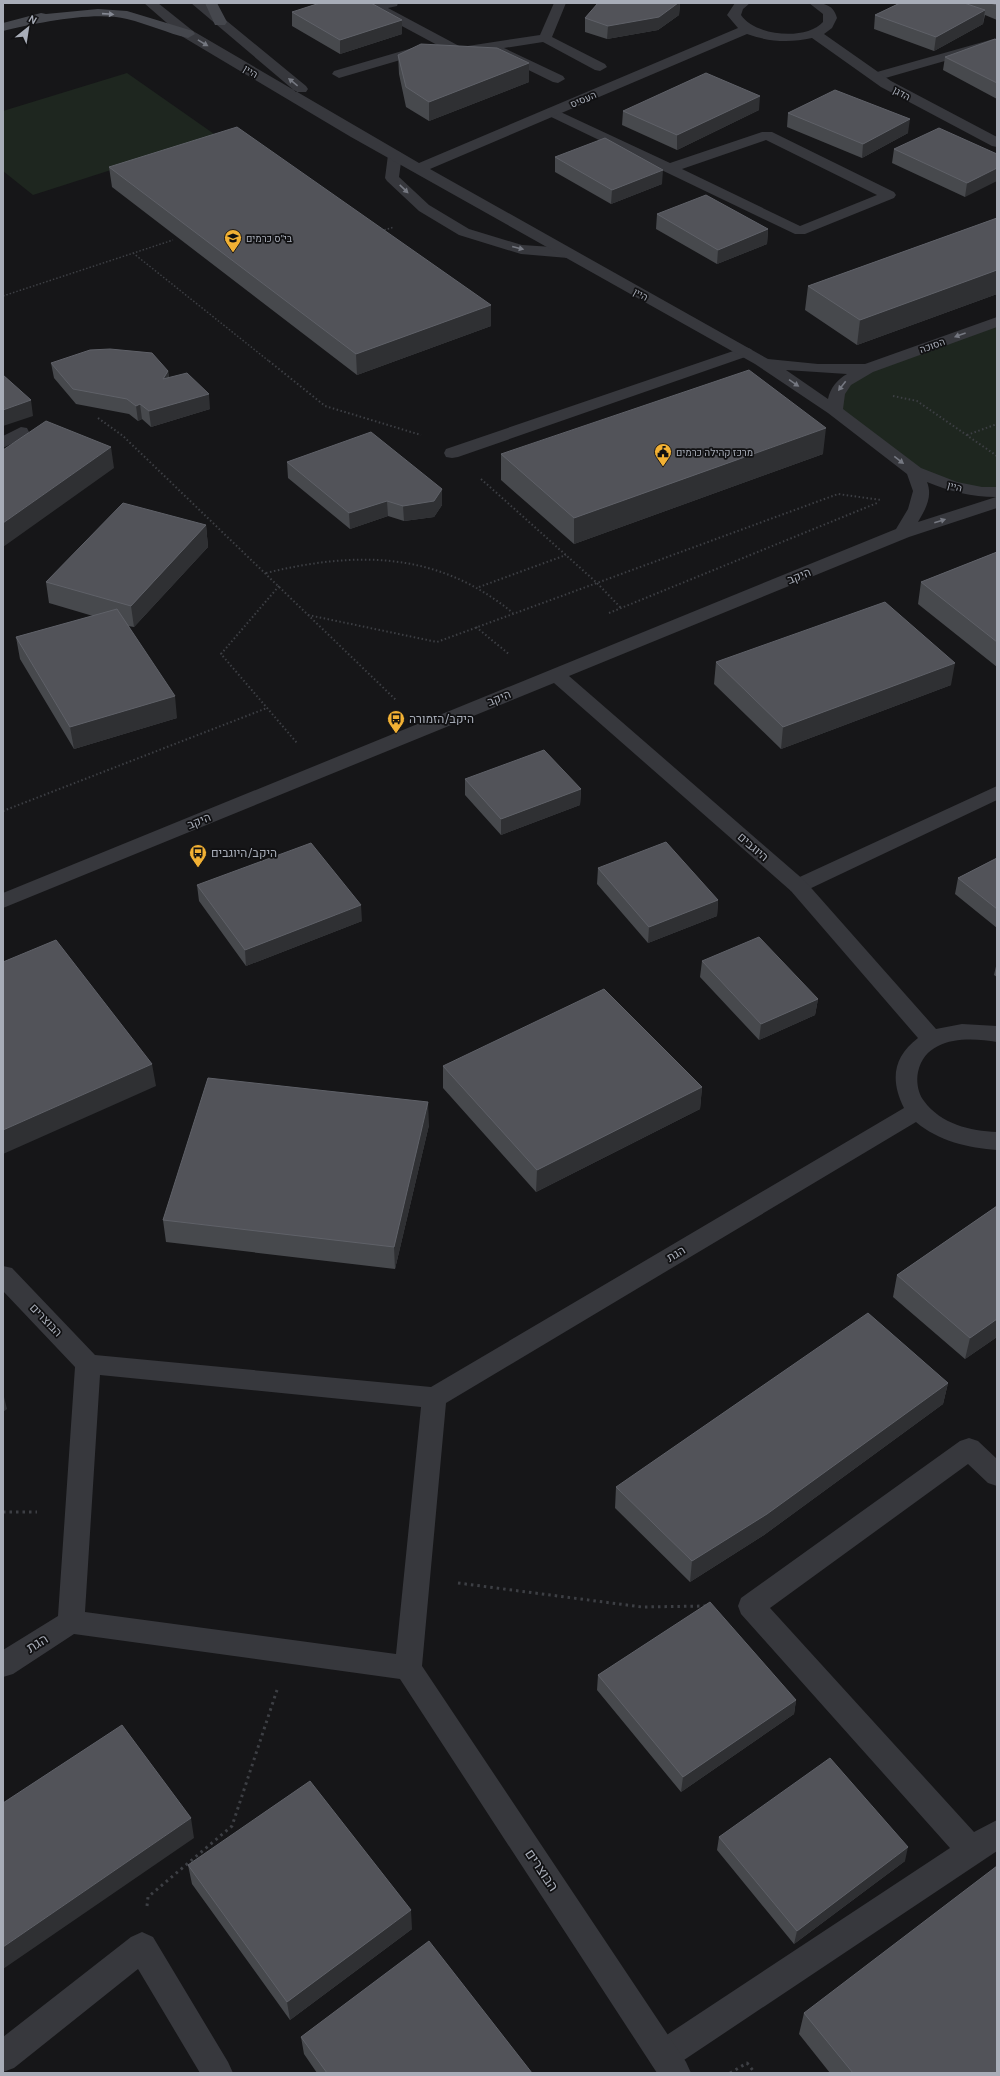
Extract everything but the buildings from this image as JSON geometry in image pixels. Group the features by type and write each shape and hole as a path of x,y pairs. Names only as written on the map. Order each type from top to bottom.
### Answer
{"main road":[{"path":"3,27 95,3"},
{"path":"211,3 220,22"},
{"path":"28,20 98,13 127,15 188,34"}],"street":[{"name":"היין","path":"150,3 188,34 356,134 761,361 834,410 915,472 953,486 982,492 997,492"},
{"name":"היין","path":"196,3 356,134"},
{"path":"392,3 377,7 459,51 545,38 600,67"},
{"path":"545,38 560,3"},
{"path":"744,3 738,7 734,15 737,22 747,29 758,33 787,37 814,33 828,25 831,20 830,14 819,3"},
{"name":"העסיס","path":"418,169 747,29"},
{"name":"הדגן","path":"814,33 876,77 997,144"},
{"path":"876,77 997,42"},
{"path":"339,74 444,43"},
{"path":"492,46 558,79"},
{"path":"552,112 800,231 889,196 767,135 670,168"},
{"path":"395,156 392,178 424,208 464,232 521,249 568,253"},
{"name":"הסוכה","path":"834,410 837,394 845,382 867,369 997,322"},
{"path":"452,453 745,352"},
{"name":"הסוכה","path":"761,361 803,369 867,369"},
{"path":"3,443 20,432"},
{"path":"903,533 917,509 922,492 915,472"},
{"name":"היקב","path":"3,901 903,533 997,502"},
{"name":"היוגבים","path":"556,675 798,886 932,1039"},
{"path":"798,886 997,792"},
{"path":"997,1034 978,1030 953,1032 932,1039 918,1050 909,1063 906,1078 909,1095 918,1110 935,1125 956,1136 981,1141 997,1141"},
{"name":"הגת","path":"434,1398 918,1110"},
{"name":"הבוצרים","path":"3,1275 88,1364"},
{"path":"88,1364 434,1398 408,1668 71,1622 88,1364"},
{"path":"972,1851 751,1606 969,1449 997,1475"},
{"name":"הגת","path":"3,1665 71,1622"},
{"name":"הבוצרים","path":"408,1668 670,2068"},
{"path":"670,2068 997,1834"},
{"path":"3,2057 142,1947 217,2073"}],"path":[{"path":"3,296 172,240"},
{"path":"133,253 325,406 429,437 452,453 566,554 621,608"},
{"path":"842,387 917,401 997,456"},
{"path":"98,418 123,436 402,706"},
{"path":"967,435 997,424"},
{"path":"308,615 437,642 596,582 838,494 883,501"},
{"path":"478,587 566,554"},
{"path":"266,573 313,562 339,558 379,559 428,567 478,587 514,613"},
{"path":"279,586 221,654 300,746"},
{"path":"3,811 267,708"},
{"path":"416,1578 642,1607 751,1606"},
{"path":"142,1947 148,1897 232,1826 290,1652"},
{"path":"730,2073 747,2063 755,2073"}],"shaded area":[{"path":"127,73 217,136 33,195 3,171 3,111"},
{"path":"997,322 997,492 915,472 834,410 845,382"}],"place":[{"name":"בי\"ס כרמים","path":"233,253"},
{"name":"מרכז קהילה כרמים","path":"663,467"},
{"name":"היקב/הזמורה","path":"396,734"},
{"name":"היקב/היוגבים","path":"198,868"}]}
